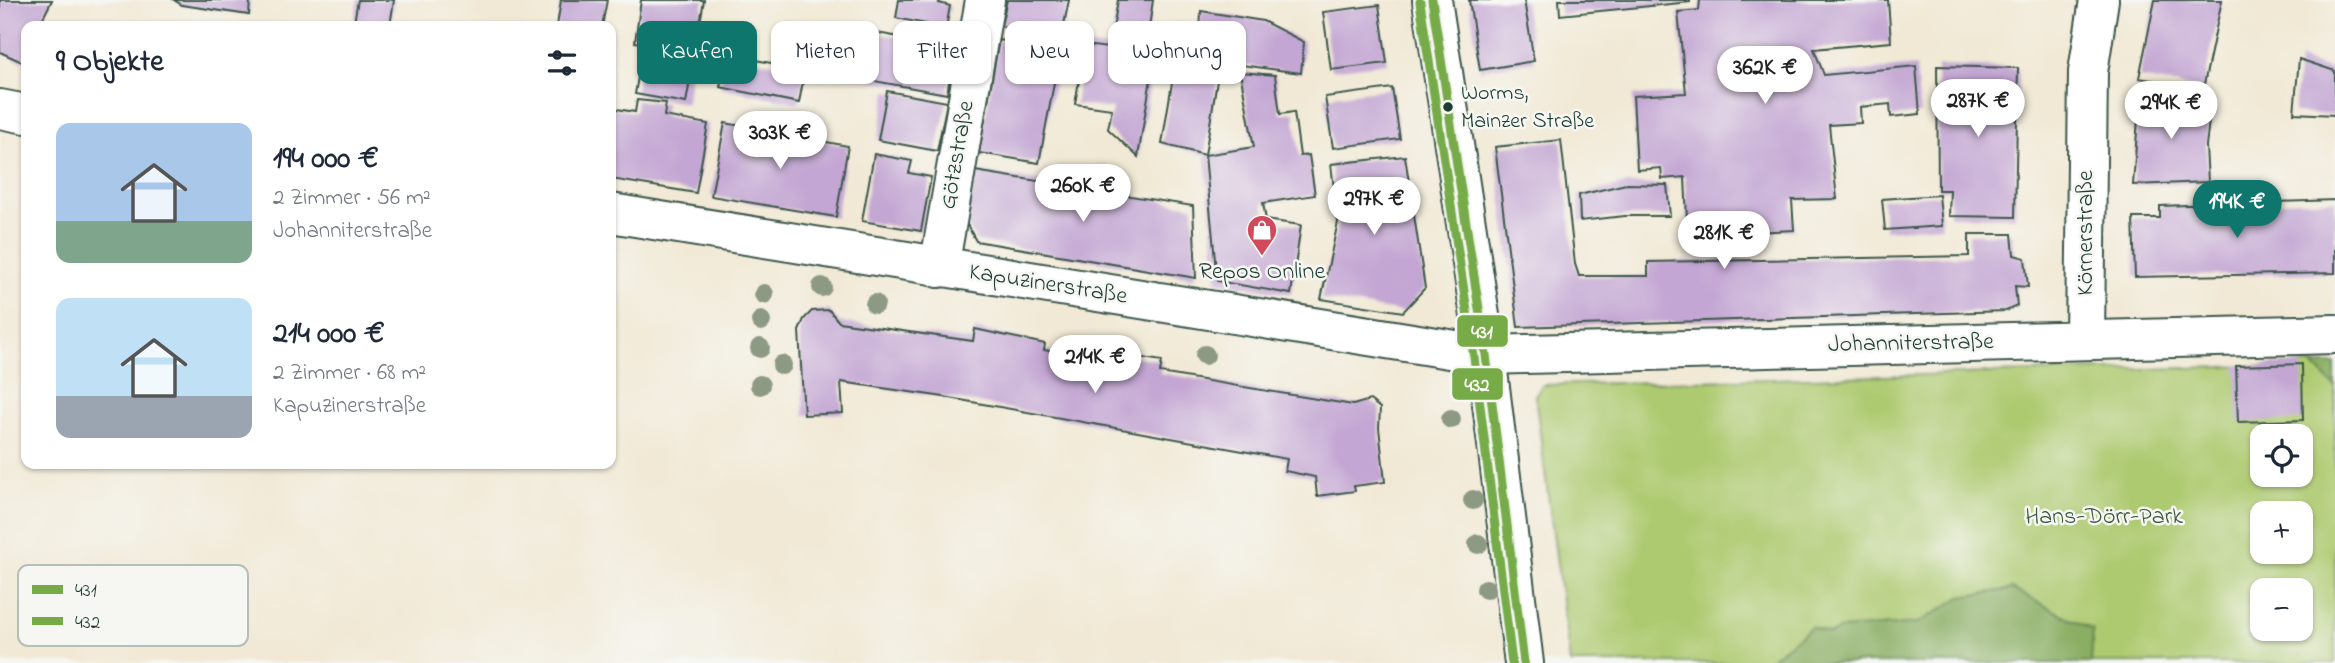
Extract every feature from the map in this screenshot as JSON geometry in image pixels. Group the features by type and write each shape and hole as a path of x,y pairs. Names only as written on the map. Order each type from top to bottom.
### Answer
{"street":[{"name":"Götzstraße","path":"939,268 985,0"},
{"path":"1432,0 1486,355 1524,663"},
{"name":"Körnerstraße","path":"2085,340 2088,72 2099,0"},
{"path":"0,109 21,113"},
{"name":"Kapuzinerstraße","path":"616,214 1486,355"},
{"name":"Johanniterstraße","path":"1486,355 2335,334"}],"green space":[{"path":"2312,364 2335,364 2335,387"},
{"name":"Hans-Dörr-Park","path":"2335,364 2335,663 1570,663 1535,395 1543,385"},
{"path":"2012,589 2093,630 2091,663 1765,663 1811,627 1830,634 1841,629 1918,623 1961,597"}],"building":[{"path":"0,0 52,0 42,21 21,21 21,62 0,52"},
{"path":"174,0 250,0 249,15 182,5"},
{"path":"358,0 394,0 391,21 354,21"},
{"path":"561,0 607,0 603,21 558,21"},
{"path":"641,0 704,0 700,21 638,21"},
{"path":"899,0 940,0 939,3 950,6 947,21 911,21 896,18"},
{"path":"1007,0 1069,0 1065,21 1005,21 1005,27 1001,26"},
{"path":"1118,0 1153,0 1150,21 1114,21"},
{"path":"1469,0 1524,0 1534,61 1480,70"},
{"path":"1559,0 1690,0 1690,2 1560,15"},
{"path":"1700,0 1888,0 1891,42 1814,49 1824,75 1916,66 1920,114 1891,117 1890,104 1860,107 1861,123 1829,125 1837,199 1792,200 1794,230 1740,233 1744,220 1687,220 1685,177 1662,179 1661,168 1637,170 1633,96 1686,93 1678,12 1699,10"},
{"path":"2155,0 2222,0 2203,89 2139,78"},
{"path":"1379,5 1387,63 1331,70 1323,12"},
{"path":"1201,11 1263,21 1304,42 1301,73 1246,66 1246,21 1201,21"},
{"path":"879,33 893,36 893,84 949,84 947,94 879,82"},
{"path":"999,40 1005,41 1005,84 1054,84 1039,163 979,153"},
{"path":"1094,46 1108,48 1108,84 1150,84 1138,157 1108,129 1112,109 1075,104 1078,84 1094,84"},
{"path":"2299,59 2335,71 2335,115 2294,113"},
{"path":"757,60 771,63 771,84 802,84 799,103 720,87 721,84 757,84"},
{"path":"1937,66 2018,68 2015,217 1949,216 1950,190 1938,190"},
{"path":"1246,73 1275,75 1280,114 1294,112 1300,156 1309,155 1315,195 1263,203 1266,220 1301,225 1291,294 1217,281 1205,155 1254,147 1242,84 1246,84"},
{"path":"637,83 689,84 686,103 635,94"},
{"path":"1172,84 1216,84 1205,155 1162,144"},
{"path":"1392,88 1400,139 1333,148 1325,97"},
{"path":"887,91 947,102 937,151 878,140"},
{"path":"2140,92 2211,104 2206,146 2208,182 2133,185"},
{"path":"637,100 666,103 664,116 708,124 696,193 616,180 616,109 635,112"},
{"path":"725,123 848,146 836,217 711,196"},
{"path":"1561,140 1575,264 1579,276 1648,276 1648,262 1969,256 1969,234 2012,234 2014,255 2025,258 2028,287 2015,286 2017,306 2006,311 1518,327 1495,147"},
{"path":"874,154 912,161 909,173 931,177 921,231 862,221"},
{"path":"1405,156 1425,288 1403,312 1321,299 1338,222 1331,164"},
{"path":"975,171 1193,206 1196,278 976,241 965,221"},
{"path":"1626,184 1667,185 1670,216 1625,216 1580,221 1579,195"},
{"path":"1939,195 1942,226 1885,230 1882,199"},
{"path":"2335,200 2335,273 2135,277 2133,218 2160,218 2160,206"},
{"path":"829,310 839,322 973,341 975,329 1045,344 1044,350 1101,361 1102,351 1162,361 1160,373 1353,405 1370,400 1380,408 1379,428 1385,482 1354,486 1355,491 1317,496 1315,477 1285,471 1287,459 944,397 841,382 843,413 804,415 799,331 804,319 812,311"},
{"path":"2302,364 2303,420 2238,422 2236,366"}],"transit line":[{"name":"431","path":"1432,0 1486,355 1524,663"},
{"name":"432","path":"1420,2 1474,357 1512,663"}],"place":[{"name":"Worms, Mainzer Straße","path":"1448,107"},
{"name":"Repos Online","path":"1262,257"}]}
